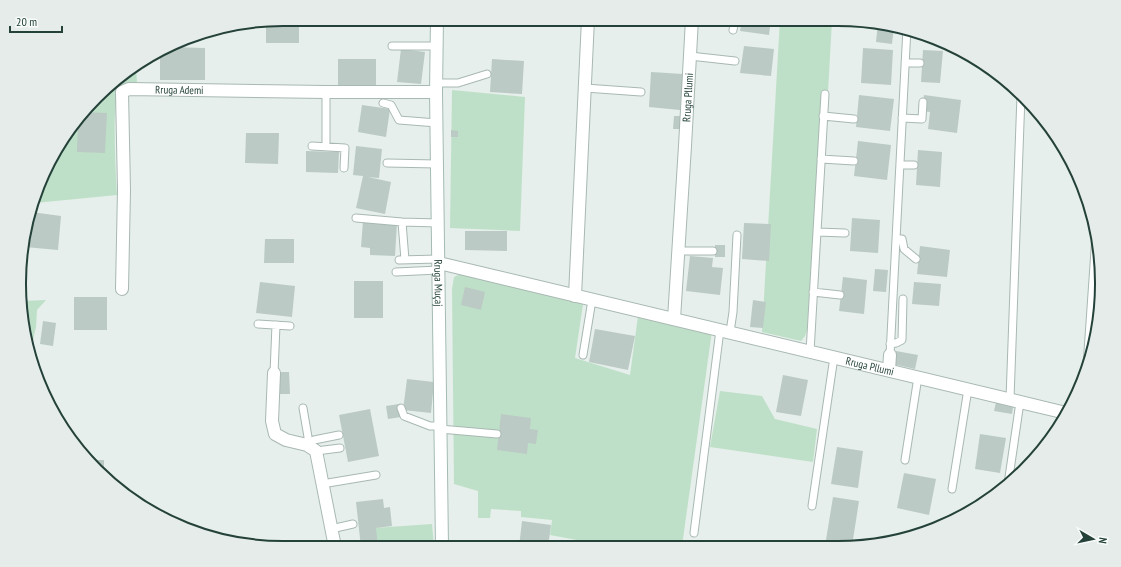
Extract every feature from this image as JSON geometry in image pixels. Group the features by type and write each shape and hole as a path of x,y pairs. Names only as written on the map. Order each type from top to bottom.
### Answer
{"street":[{"name":"Rruga Muçaj","path":"437,26 436,87 442,541"},
{"path":"575,296 588,26"},
{"name":"Rruga Pllumi","path":"674,319 692,26"},
{"name":"Rruga Ademi","path":"122,290 124,190 122,92 129,89 326,92 436,87"},
{"name":"Rruga Pllumi","path":"438,264 1061,412"},
{"path":"889,370 890,350"},
{"path":"274,373 272,422 275,434 286,440 311,447 322,484 334,541"}],"lane":[{"path":"733,26 733,30"},
{"path":"890,350 907,36"},
{"path":"392,46 437,46"},
{"path":"690,56 735,62"},
{"path":"905,63 920,63"},
{"path":"436,87 458,83 487,74"},
{"path":"585,88 641,92"},
{"path":"326,92 326,147"},
{"path":"810,352 824,94"},
{"path":"902,118 922,119 923,102"},
{"path":"1009,476 1015,401 1021,102"},
{"path":"383,103 391,105 399,120 437,123"},
{"path":"823,116 854,119"},
{"path":"312,146 345,148 344,168"},
{"path":"821,159 854,161"},
{"path":"387,163 437,164"},
{"path":"900,165 914,164"},
{"path":"356,218 438,223"},
{"path":"402,222 402,260 438,264"},
{"path":"817,232 845,233"},
{"path":"694,533 725,331 733,312 737,235"},
{"path":"896,239 902,239 904,249 916,259"},
{"path":"678,251 712,251"},
{"path":"396,272 438,264"},
{"path":"813,292 840,295"},
{"path":"890,350 896,343 902,340 903,299"},
{"path":"583,355 592,300"},
{"path":"258,324 290,326"},
{"path":"274,373 276,325"},
{"path":"812,506 834,357"},
{"path":"905,460 918,377"},
{"path":"952,489 968,389"},
{"path":"304,408 311,447"},
{"path":"402,408 404,416 430,426 497,434"},
{"path":"311,447 314,440 339,435"},
{"path":"311,447 340,448"},
{"path":"322,484 376,475"},
{"path":"331,529 353,524"}],"green space":[{"path":"780,26 832,26 828,92 822,92 807,330 801,341 762,332"},
{"path":"136,72 137,83 120,87 117,94 115,138 117,195 40,203 60,155 69,140 101,101"},
{"path":"452,90 525,97 520,231 450,228"},
{"path":"460,274 583,304 575,358 630,375 638,316 712,331 683,541 582,541 550,535 552,520 521,517 521,511 491,509 490,518 478,518 478,491 454,484 452,289 454,277"},
{"path":"46,300 37,310 36,327 33,341 28,317 27,301"},
{"path":"720,391 762,396 775,419 817,429 813,462 710,447"},
{"path":"432,524 433,541 376,541 374,528"}],"building":[{"path":"299,26 299,43 266,43 266,27"},
{"path":"741,26 770,26 769,35 740,31"},
{"path":"877,29 893,32 892,44 876,42"},
{"path":"744,46 774,49 771,76 740,73"},
{"path":"182,47 205,48 205,80 160,80 160,58"},
{"path":"863,48 893,50 891,85 861,83"},
{"path":"401,49 425,52 421,84 397,82"},
{"path":"923,50 943,51 940,83 921,82"},
{"path":"338,59 376,59 376,87 338,87"},
{"path":"492,59 524,61 522,94 490,92"},
{"path":"651,72 683,74 680,110 649,107"},
{"path":"859,95 894,99 890,131 856,127"},
{"path":"924,95 961,100 957,133 928,129 930,112 922,111"},
{"path":"362,105 390,109 386,137 358,132"},
{"path":"91,112 107,113 105,153 77,152 78,129"},
{"path":"674,116 683,116 682,129 673,129"},
{"path":"451,130 458,131 458,137 451,137"},
{"path":"246,133 279,133 278,164 245,163"},
{"path":"858,141 891,145 887,180 854,176"},
{"path":"356,146 382,149 379,178 368,177 391,182 385,214 356,208 363,176 353,175"},
{"path":"918,150 942,152 940,187 916,185"},
{"path":"306,151 339,152 338,173 306,172"},
{"path":"36,213 61,216 58,250 28,247"},
{"path":"852,218 880,220 878,253 850,251"},
{"path":"363,221 397,223 395,256 370,255 370,248 361,247"},
{"path":"744,223 771,224 769,261 742,259"},
{"path":"465,231 507,231 507,251 465,250"},
{"path":"265,239 294,239 294,263 264,263"},
{"path":"715,245 725,245 725,257 715,257"},
{"path":"920,246 950,250 947,277 917,274"},
{"path":"690,256 713,258 712,267 723,268 720,295 686,291"},
{"path":"875,269 888,270 886,292 873,291"},
{"path":"843,277 867,280 864,314 839,311"},
{"path":"354,281 383,281 383,318 354,318"},
{"path":"260,282 295,286 292,317 256,313"},
{"path":"914,282 941,284 939,306 912,304"},
{"path":"465,287 485,292 481,310 461,305"},
{"path":"74,297 107,297 107,330 74,330"},
{"path":"753,300 766,302 763,328 750,327"},
{"path":"43,321 56,323 53,346 40,344"},
{"path":"595,329 635,336 628,370 589,362"},
{"path":"896,351 918,355 915,369 893,364"},
{"path":"278,372 289,372 290,394 278,394"},
{"path":"783,375 808,380 801,416 776,412"},
{"path":"407,379 434,382 431,413 403,410"},
{"path":"997,398 1014,401 1012,414 994,411"},
{"path":"399,404 401,417 388,419 386,406"},
{"path":"370,409 379,456 348,462 339,415"},
{"path":"501,414 531,418 530,429 538,430 536,444 528,443 527,454 497,450"},
{"path":"980,434 1006,438 1000,473 975,469"},
{"path":"837,447 863,451 858,488 831,484"},
{"path":"96,460 104,460 104,469"},
{"path":"904,473 936,479 929,515 897,508"},
{"path":"833,497 859,501 853,540 826,541"},
{"path":"383,499 384,508 390,507 392,526 376,528 377,541 360,541 356,502"},
{"path":"522,521 551,525 549,541 520,541"}]}
